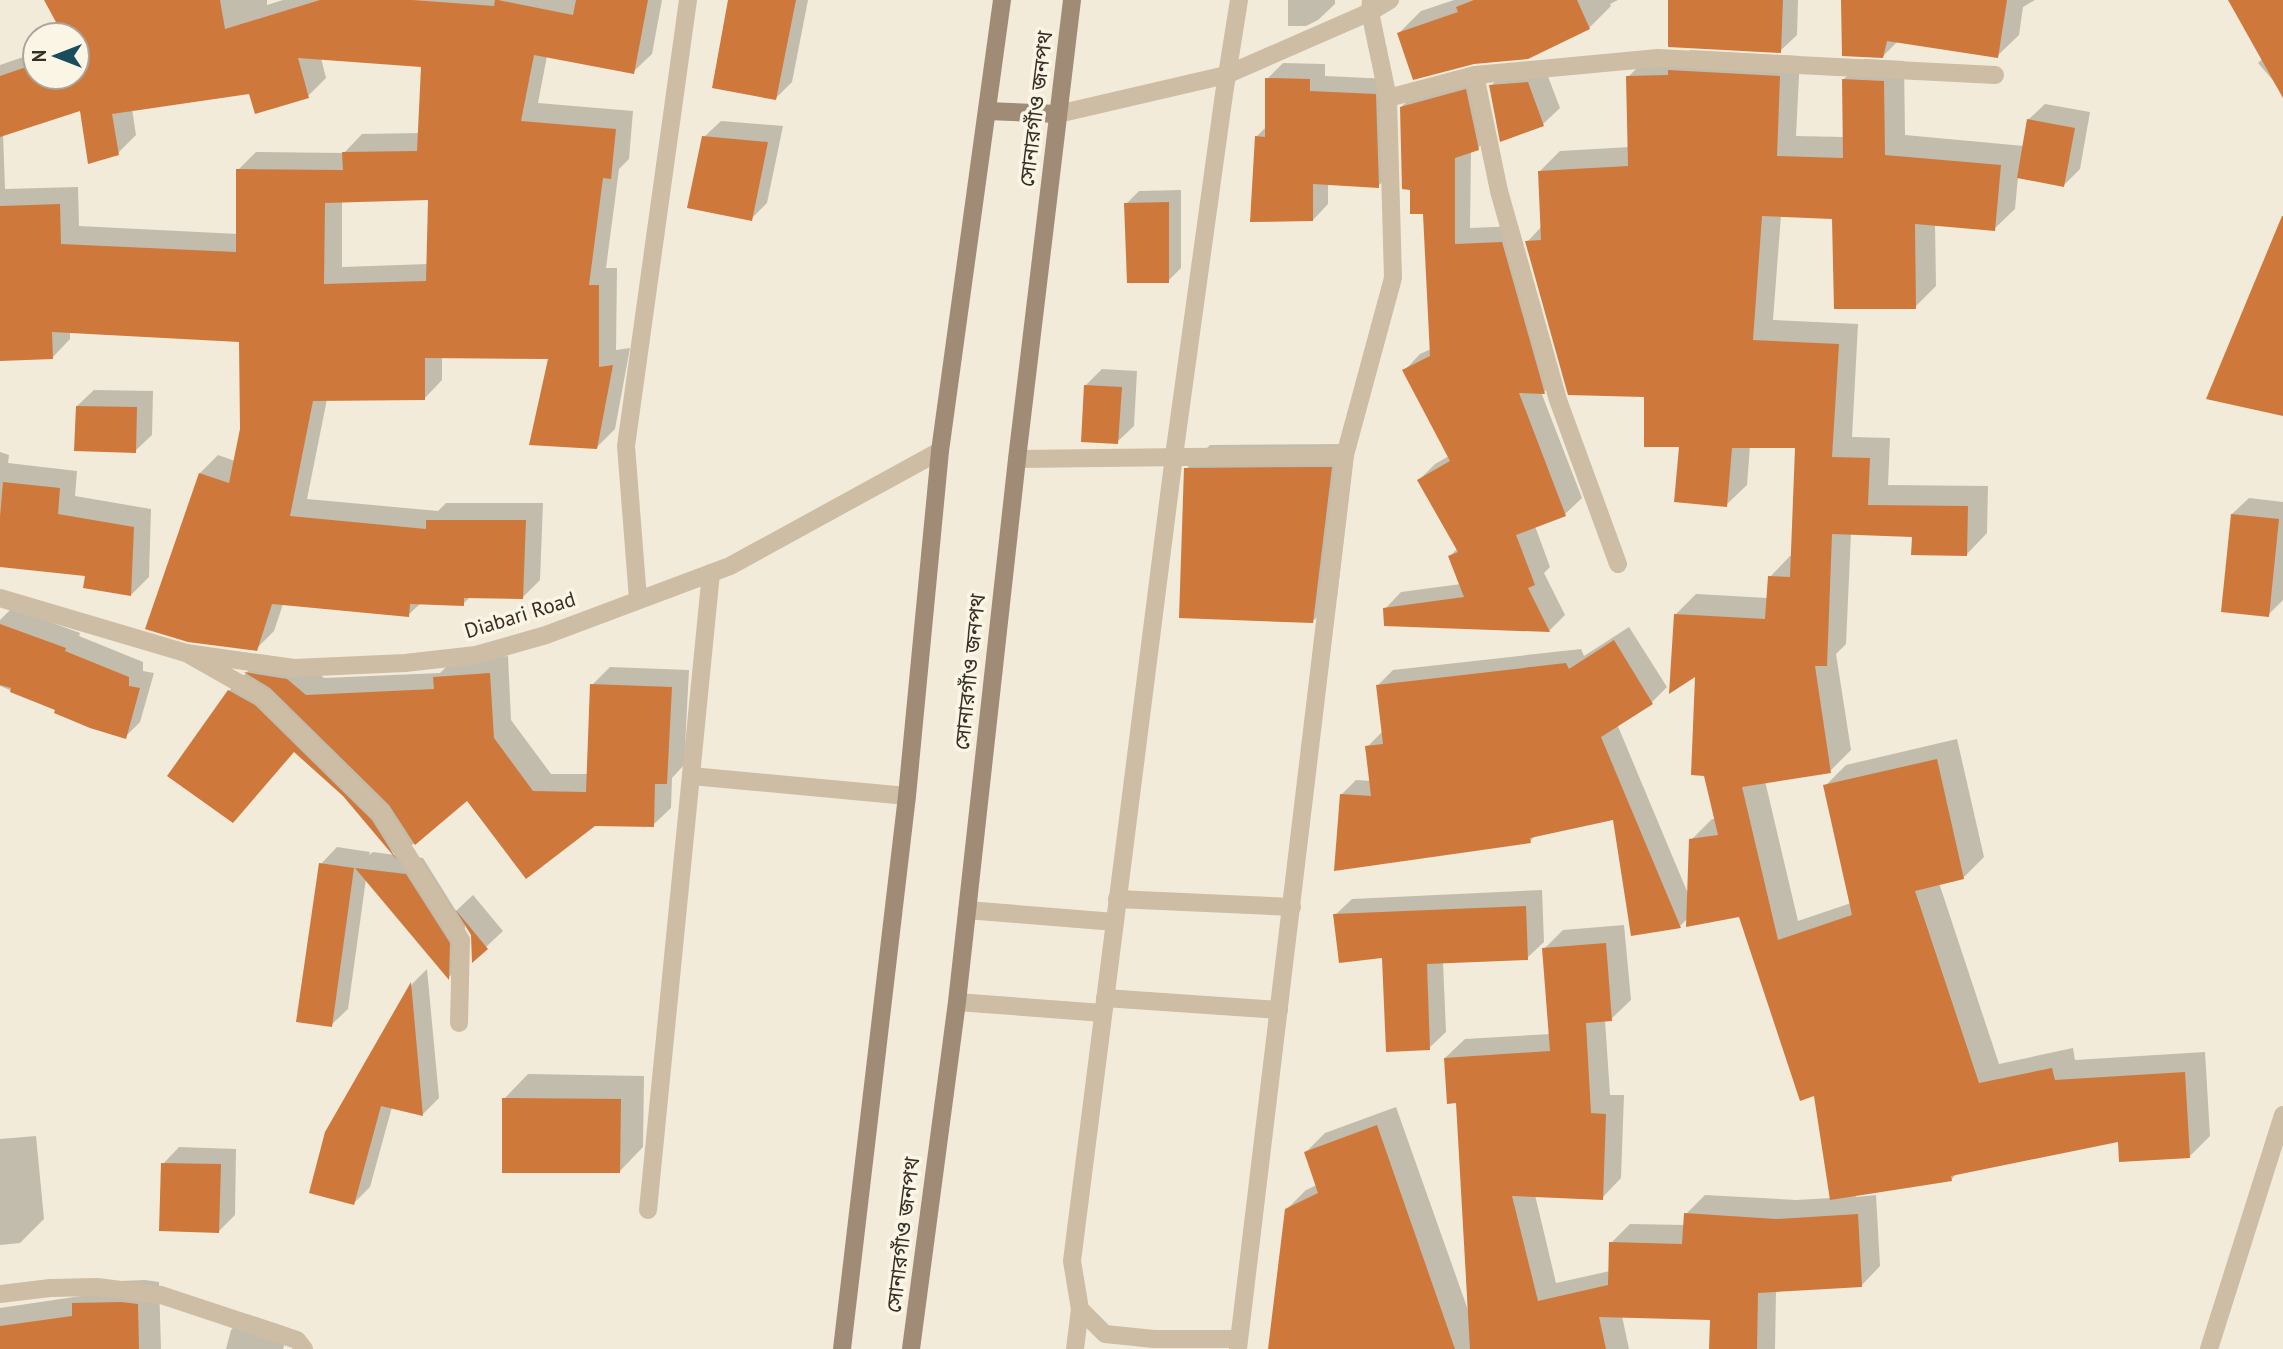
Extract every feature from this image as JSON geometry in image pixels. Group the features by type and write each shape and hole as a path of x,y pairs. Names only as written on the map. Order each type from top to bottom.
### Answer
{"main road":[{"path":"842,1349 906,796 940,451 1002,0"},
{"name":"সোনারগাঁও জনপথ","path":"911,1349 957,1002 1017,459 1072,0"},
{"path":"987,111 1058,114"}],"street":[{"path":"638,599 626,446 688,0"},
{"path":"1075,1349 1080,1310 1072,1261 1174,456 1226,75 1239,0"},
{"path":"1058,114 1226,75 1371,6 1390,0"},
{"path":"1080,1310 1105,1334 1238,1344 1345,455 1393,278 1388,98 1371,6"},
{"path":"1388,98 1475,75 1658,58 1995,75"},
{"path":"1475,75 1499,191 1558,400 1619,564"},
{"name":"Diabari Road","path":"0,598 186,653 294,668 405,663 475,655 546,635 730,566 940,451"},
{"path":"1017,459 1345,455"},
{"path":"648,1210 711,573"},
{"path":"186,653 262,696 381,813 461,940 458,1023"},
{"path":"691,776 906,796"},
{"path":"1117,900 1292,907"},
{"path":"967,910 1115,922"},
{"path":"957,1002 1279,1010"},
{"path":"2209,1349 2283,1115"},
{"path":"0,1294 50,1288 97,1287 161,1295 297,1340 304,1349"}],"building":[{"path":"44,0 220,0 225,29 320,0 412,0 494,6 495,0 498,0 573,15 576,0 648,0 634,74 534,55 521,121 616,129 611,179 603,178 589,285 599,285 599,367 613,365 597,449 529,445 548,359 425,358 425,400 313,401 290,516 426,529 426,520 526,520 523,599 464,598 464,606 410,604 409,617 272,604 257,651 188,642 145,629 199,473 229,483 240,429 239,342 52,332 53,359 0,361 0,206 60,204 61,244 236,252 236,169 343,170 342,152 417,151 421,67 298,58 309,98 255,114 249,94 112,114 119,155 88,164 80,111 0,137 0,76 21,69 21,91 91,91 91,21 55,21","holes":["428,200 426,281 324,284 325,203"]},
{"path":"728,0 796,0 776,100 712,88"},
{"path":"1474,0 1577,0 1590,29 1528,59 1474,64 1413,80 1397,33 1458,12 1456,7"},
{"path":"1668,0 1783,0 1781,53 1668,47"},
{"path":"1841,0 2007,0 1998,58 1887,41 1883,58 1842,56"},
{"path":"2228,0 2283,0 2283,98"},
{"path":"1668,70 1780,76 1777,156 1843,158 1842,79 1884,81 1885,155 2001,165 1995,231 1915,224 1916,309 1834,309 1832,219 1762,216 1753,340 1839,344 1832,457 1870,458 1868,505 1968,506 1967,556 1911,555 1912,537 1832,534 1827,666 1815,666 1831,773 1742,787 1778,940 1852,915 1823,785 1937,759 1964,879 1915,891 1979,1083 2052,1068 2055,1080 2185,1072 2190,1158 2119,1162 2118,1142 1951,1176 1952,1181 1830,1200 1814,1096 1800,1101 1739,917 1686,927 1689,839 1718,835 1704,776 1691,775 1695,677 1669,694 1674,614 1765,619 1768,576 1790,577 1795,448 1732,448 1727,507 1674,502 1679,447 1644,447 1644,397 1568,395 1525,241 1541,240 1538,171 1628,166 1626,76 1668,75"},
{"path":"1265,78 1310,79 1310,91 1376,94 1379,188 1313,184 1313,221 1250,222 1255,136 1265,137"},
{"path":"1528,82 1544,126 1500,142 1489,85"},
{"path":"1466,89 1479,150 1455,158 1455,244 1502,242 1545,394 1519,393 1566,516 1516,535 1535,585 1528,588 1550,632 1384,626 1383,608 1464,597 1448,556 1458,552 1417,480 1450,461 1402,370 1430,356 1423,214 1410,214 1410,190 1402,189 1400,107"},
{"path":"2027,119 2075,128 2064,187 2017,178"},
{"path":"702,136 768,142 752,221 687,208"},
{"path":"1169,202 1169,283 1127,283 1124,203"},
{"path":"2283,216 2283,416 2206,399"},
{"path":"1084,385 1122,387 1118,444 1081,442"},
{"path":"76,406 137,407 136,453 74,451"},
{"path":"1332,467 1313,623 1179,618 1184,468"},
{"path":"3,482 60,488 58,514 134,527 131,596 83,588 85,576 0,567"},
{"path":"2231,514 2279,519 2269,617 2221,612"},
{"path":"0,624 66,648 65,651 129,677 129,686 140,688 126,739 54,713 55,710 10,692 11,688 0,685"},
{"path":"1614,640 1653,704 1601,737 1681,928 1631,936 1613,820 1530,838 1531,843 1334,871 1340,794 1371,796 1365,746 1383,744 1376,685 1566,663 1569,669"},
{"path":"244,672 287,679 306,695 434,689 433,677 490,673 494,738 533,791 586,792 590,684 672,687 667,784 655,784 654,827 595,826 526,879 467,801 415,845 389,805 270,688"},
{"path":"228,690 255,705 372,820 397,860 343,796 294,752 233,823 167,776"},
{"path":"319,863 354,868 332,1027 296,1022"},
{"path":"355,868 406,874 450,943 449,980"},
{"path":"1526,906 1528,960 1427,964 1430,1050 1386,1052 1382,958 1339,963 1333,914"},
{"path":"455,909 488,949 472,963 471,935"},
{"path":"1606,943 1612,1021 1586,1023 1591,1113 1606,1114 1603,1200 1512,1196 1538,1301 1608,1285 1609,1242 1682,1244 1684,1213 1776,1219 1858,1214 1862,1287 1758,1293 1757,1349 1709,1349 1710,1320 1599,1317 1606,1349 1470,1349 1456,1103 1447,1104 1444,1058 1550,1051 1542,948"},
{"path":"411,982 423,1116 381,1106 354,1205 309,1193 325,1132"},
{"path":"502,1098 621,1099 620,1173 502,1173"},
{"path":"1377,1125 1455,1349 1268,1349 1285,1209 1318,1193 1304,1152"},
{"path":"161,1163 221,1164 219,1233 159,1231"},
{"path":"72,1303 138,1304 139,1349 0,1349 0,1326 72,1316"}]}
